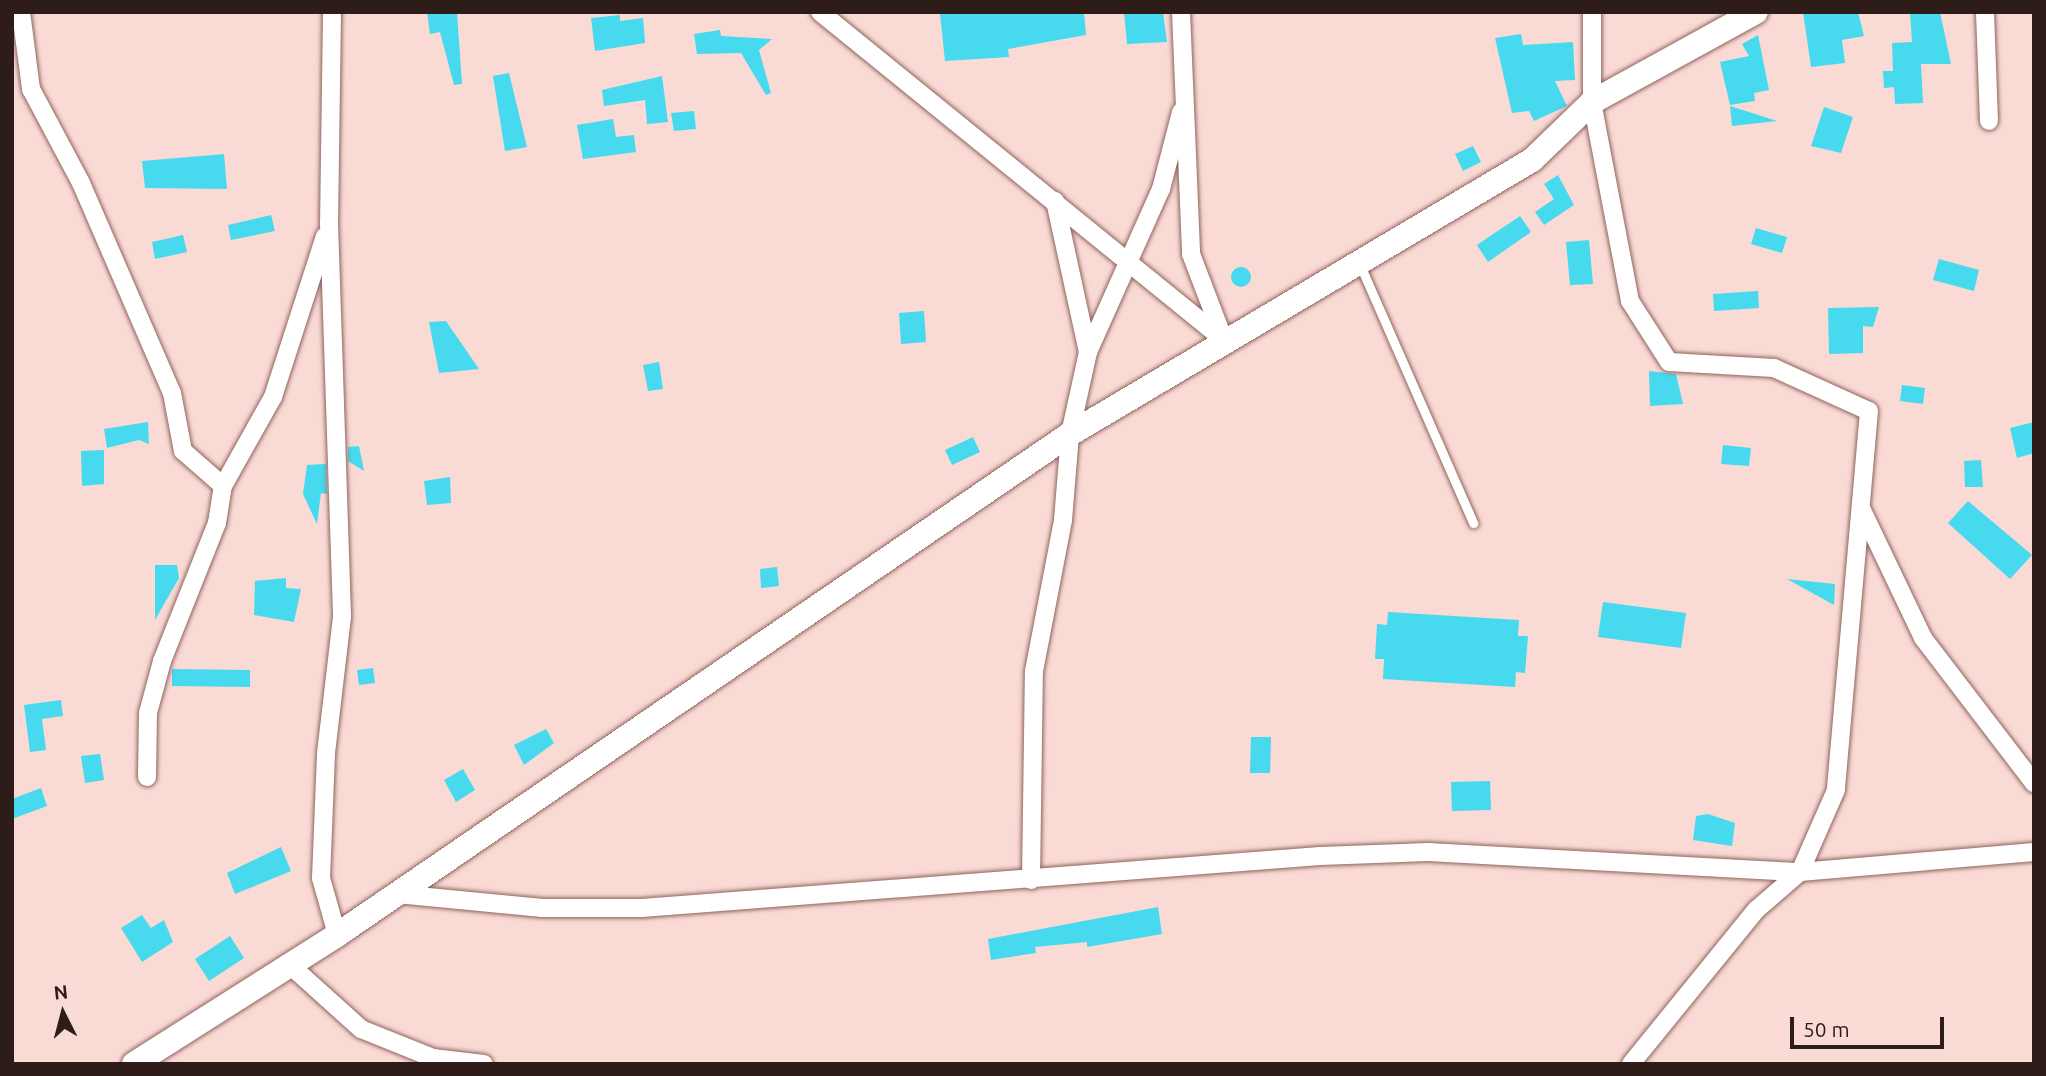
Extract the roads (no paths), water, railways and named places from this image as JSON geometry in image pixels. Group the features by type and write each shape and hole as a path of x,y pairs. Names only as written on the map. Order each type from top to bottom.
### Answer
{"main road":[{"path":"134,1064 337,935 1070,434 1224,340 1532,160 1592,102 1756,12"}],"street":[{"path":"22,12 31,89 81,183 172,393 183,451 223,486"},
{"path":"332,12 329,223 342,617 326,754 321,878 337,935"},
{"path":"820,12 1224,340"},
{"path":"1181,12 1181,112 1191,254 1224,340"},
{"path":"1592,12 1592,102 1630,301 1669,362 1773,368 1869,411 1836,790 1800,872 1756,910 1630,1064"},
{"path":"1984,12 1989,121"},
{"path":"1031,880 1034,671 1063,520 1070,434 1088,352 1130,265 1161,189 1181,112"},
{"path":"1055,201 1088,352"},
{"path":"147,776 148,713 217,523 223,486 273,397 329,223"},
{"path":"1861,508 1923,638 2034,783"},
{"path":"397,894 542,908 642,908 1428,852 1800,872 2034,852"},
{"path":"290,965 361,1029 433,1058 484,1064"}],"lane":[{"path":"1358,261 1473,523"}]}
